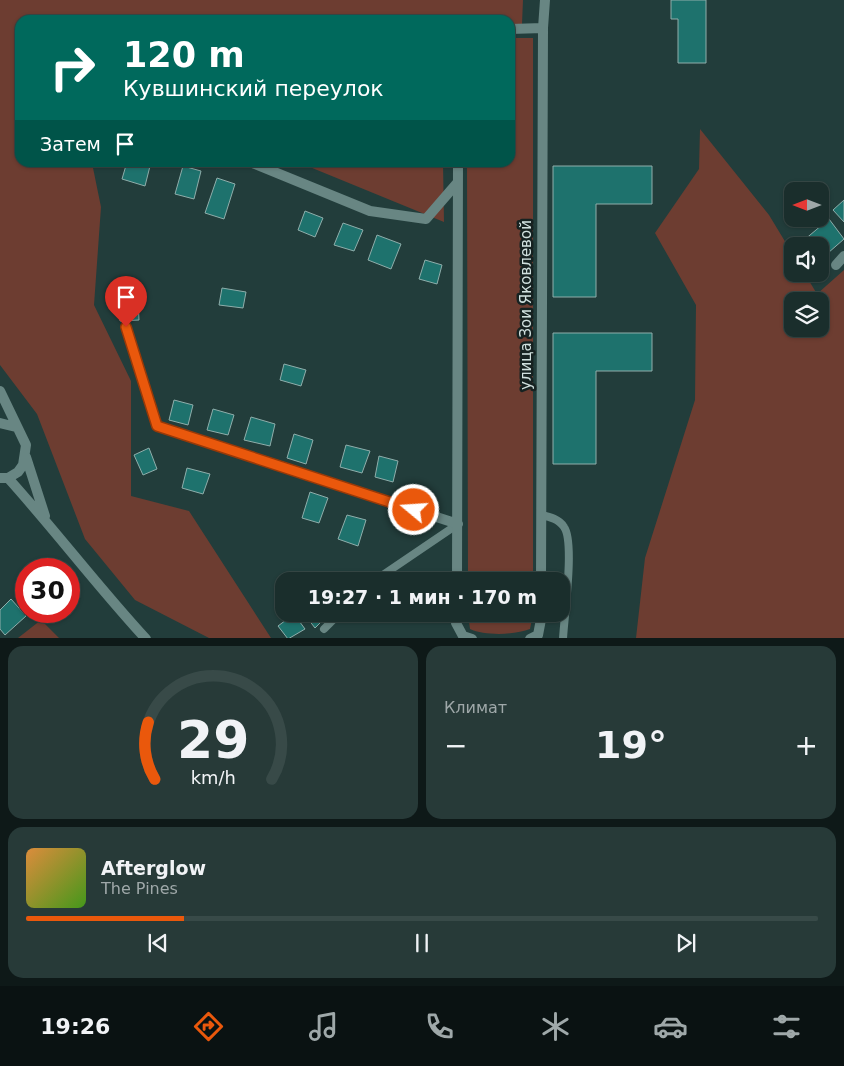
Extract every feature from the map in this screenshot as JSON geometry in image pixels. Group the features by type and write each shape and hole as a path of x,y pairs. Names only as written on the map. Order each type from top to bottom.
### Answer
{"street":[{"name":"улица Зои Яковлевой","path":"541,572 543,28 545,0"},
{"path":"515,29 543,28"},
{"path":"262,167 370,211 426,219 458,182"},
{"path":"457,572 458,167"},
{"path":"836,264 844,256"},
{"path":"126,327 157,426 458,524"},
{"path":"0,391 16,427 23,435 26,457 47,522"},
{"path":"0,423 16,427"},
{"path":"26,457 18,472 4,478 47,522 144,638"},
{"path":"456,622 463,636 472,638"},
{"path":"530,638 538,635 540,622"}],"lane":[{"path":"541,515 557,519 566,528 569,552 563,638"},
{"path":"387,572 458,524"},
{"path":"324,629 331,622"}],"shaded area":[{"path":"0,0 523,0 522,24 515,24 515,15 15,15 15,167 93,167 101,207 94,305 131,381 131,496 189,511 271,638 209,638 135,600 85,539 37,414 0,365"},
{"path":"515,38 533,38 533,572 468,572 467,167 515,167"},
{"path":"700,129 769,215 784,240 784,282 810,282 816,292 784,292 784,337 829,337 829,292 819,292 844,270 844,638 636,638 645,558 695,400 696,305 655,233 699,169"},
{"path":"310,167 443,167 444,222"},
{"path":"469,622 531,622 530,629 516,633 484,633 470,629"},
{"path":"37,623 44,623 59,638 18,638"}],"building":[{"path":"671,0 706,0 706,63 678,63 678,19 671,19"},
{"path":"553,166 652,166 652,204 596,204 596,297 553,297"},
{"path":"126,167 150,167 145,186 122,179"},
{"path":"183,167 201,171 194,199 175,194"},
{"path":"217,178 235,184 224,219 205,213"},
{"path":"844,200 844,222 833,210"},
{"path":"305,211 323,218 315,237 298,230"},
{"path":"829,219 844,239 829,252 829,237 808,237 818,228 829,228"},
{"path":"343,223 363,230 354,251 334,245"},
{"path":"377,235 401,244 391,269 368,260"},
{"path":"425,260 442,265 437,284 419,279"},
{"path":"222,288 246,292 243,308 219,305"},
{"path":"138,300 139,320 120,321 118,302"},
{"path":"553,333 652,333 652,371 596,371 596,464 553,464"},
{"path":"284,364 306,370 301,386 280,380"},
{"path":"174,400 193,405 188,425 169,420"},
{"path":"213,409 234,415 228,435 207,430"},
{"path":"251,417 275,424 270,446 244,440"},
{"path":"294,434 313,440 306,464 287,458"},
{"path":"346,445 370,451 362,473 340,467"},
{"path":"149,448 157,469 143,475 134,455"},
{"path":"379,456 398,461 393,482 375,477"},
{"path":"187,468 210,474 203,494 182,488"},
{"path":"310,492 328,498 319,523 302,518"},
{"path":"347,515 366,520 358,546 338,539"},
{"path":"11,599 15,604 15,623 18,623 5,635 0,629 0,610"},
{"path":"283,622 300,622 305,629 287,638 278,626"},
{"path":"310,622 321,622 315,628"}],"route":[{"path":"126,327 157,426 414,510"}]}
